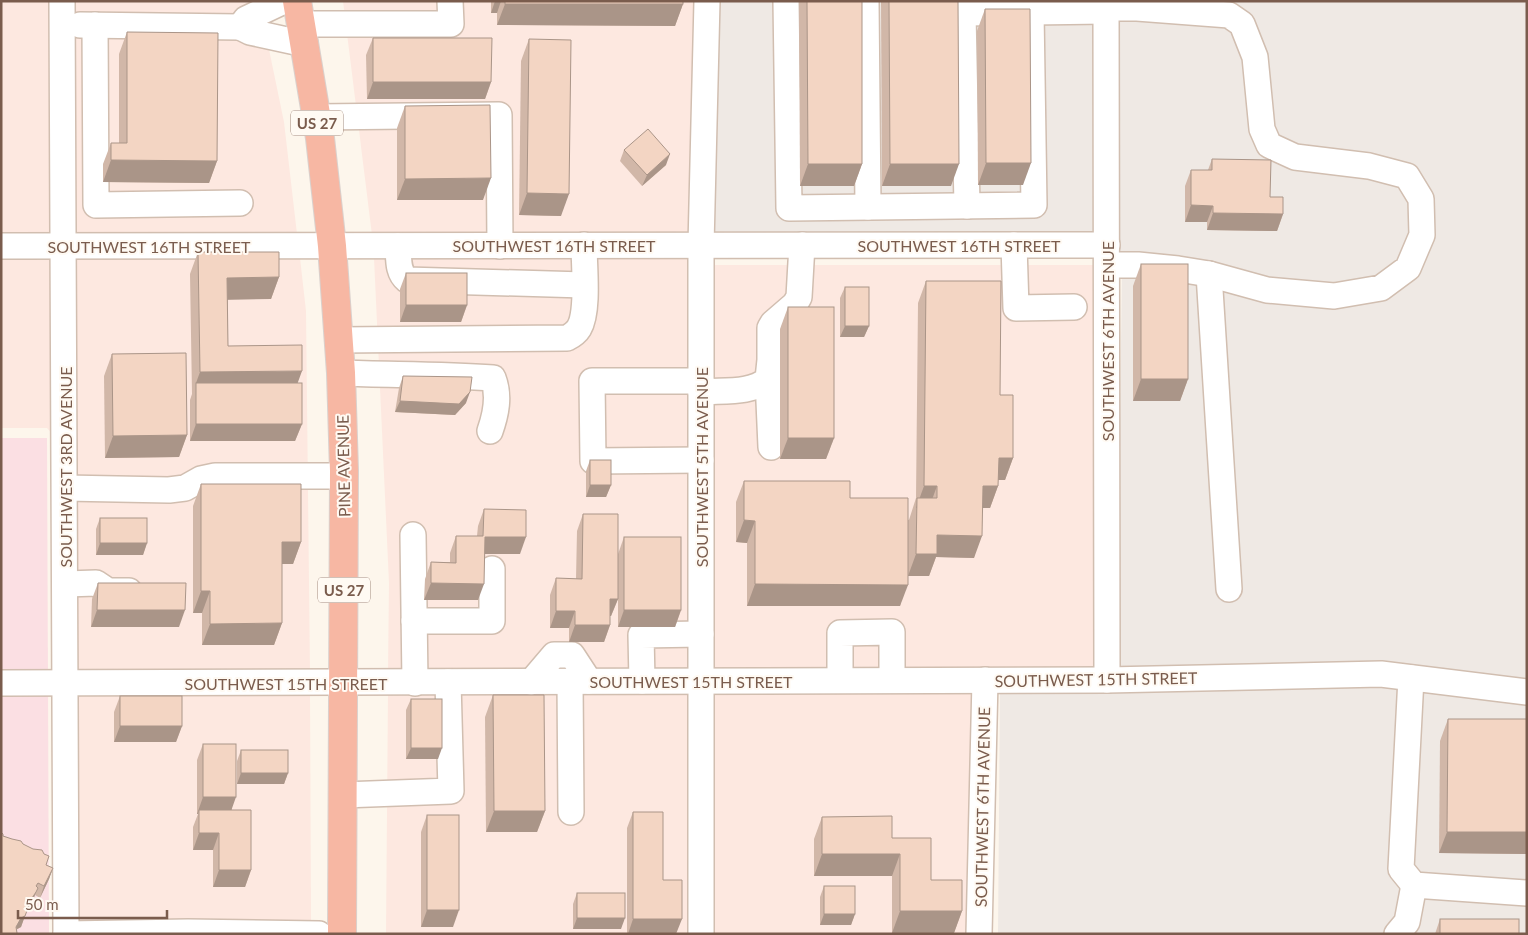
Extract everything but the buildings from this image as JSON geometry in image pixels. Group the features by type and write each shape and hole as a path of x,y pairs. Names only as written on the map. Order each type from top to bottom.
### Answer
{"highway":[{"name":"PINE AVENUE","path":"301,23 316,116 332,246 341,372 344,476 342,934"}],"street":[{"path":"240,27 246,20 284,1"},
{"path":"62,13 95,25 240,27 250,32 301,23 450,24 450,1"},
{"name":"SOUTHWEST 5TH AVENUE","path":"701,934 701,245 707,1"},
{"path":"786,1 789,208 1034,205 1031,12"},
{"path":"866,1 868,207"},
{"path":"967,206 963,7 1031,12 1106,7"},
{"name":"SOUTHWEST 16TH STREET","path":"1,246 1014,245 1107,255 1138,265 1178,268 1209,274 1267,290 1334,296 1380,288 1408,268 1422,235 1420,199 1407,176 1370,166 1295,156 1269,145 1262,129 1255,57 1242,24 1229,16 1106,7"},
{"name":"SOUTHWEST 6TH AVENUE","path":"1106,7 1107,680"},
{"name":"SOUTHWEST 3RD AVENUE","path":"62,13 66,584 66,934"},
{"path":"95,25 96,205 240,203"},
{"path":"316,116 499,115 500,246"},
{"path":"339,340 567,338 575,334 581,326 585,306 584,245"},
{"path":"771,446 768,380 770,328 773,323 795,304 799,297 802,245"},
{"path":"1014,245 1016,308 1074,308"},
{"path":"398,246 400,268 407,280 584,285"},
{"path":"1209,274 1229,589"},
{"path":"341,372 409,376 451,374 493,378 497,389 495,415 490,431"},
{"path":"701,460 593,461 592,382 751,389 761,386 768,380"},
{"path":"65,488 169,490 185,488 201,479 215,476 344,476"},
{"path":"413,535 415,683"},
{"path":"414,621 492,621 492,569"},
{"path":"66,584 96,583 108,590 154,590"},
{"path":"840,680 840,632 892,632 892,680"},
{"path":"642,681 641,635 701,634"},
{"name":"SOUTHWEST 15TH STREET","path":"1,683 1107,680 1381,674 1527,692"},
{"path":"1411,678 1401,869 1414,885 1527,893"},
{"name":"SOUTHWEST 6TH AVENUE","path":"979,934 985,680"},
{"path":"571,812 579,681"},
{"path":"343,795 451,791 448,682"},
{"path":"1396,934 1407,922 1414,885"},
{"path":"66,934 319,934"}],"shaded area":[{"path":"1,1 259,1 284,122 297,234 1,234"},
{"path":"343,1 697,1 691,233 372,235"},
{"path":"717,1 1096,1 1097,233 711,233"},
{"path":"1116,1 1527,1 1527,934 998,934 1000,692 1392,685 1391,662 1117,668 1122,266 1117,265"},
{"path":"691,256 691,669 388,671 389,583 374,258"},
{"path":"1,258 300,258 306,311 310,672 57,672 56,438 47,428 1,428"},
{"path":"711,265 1097,265 1097,669 711,669"},
{"path":"1,438 47,438 49,934 1,934"},
{"path":"691,692 691,934 386,934 388,694"},
{"path":"711,692 974,692 968,934 711,934"},
{"path":"310,695 311,922 61,923 62,696"}]}
